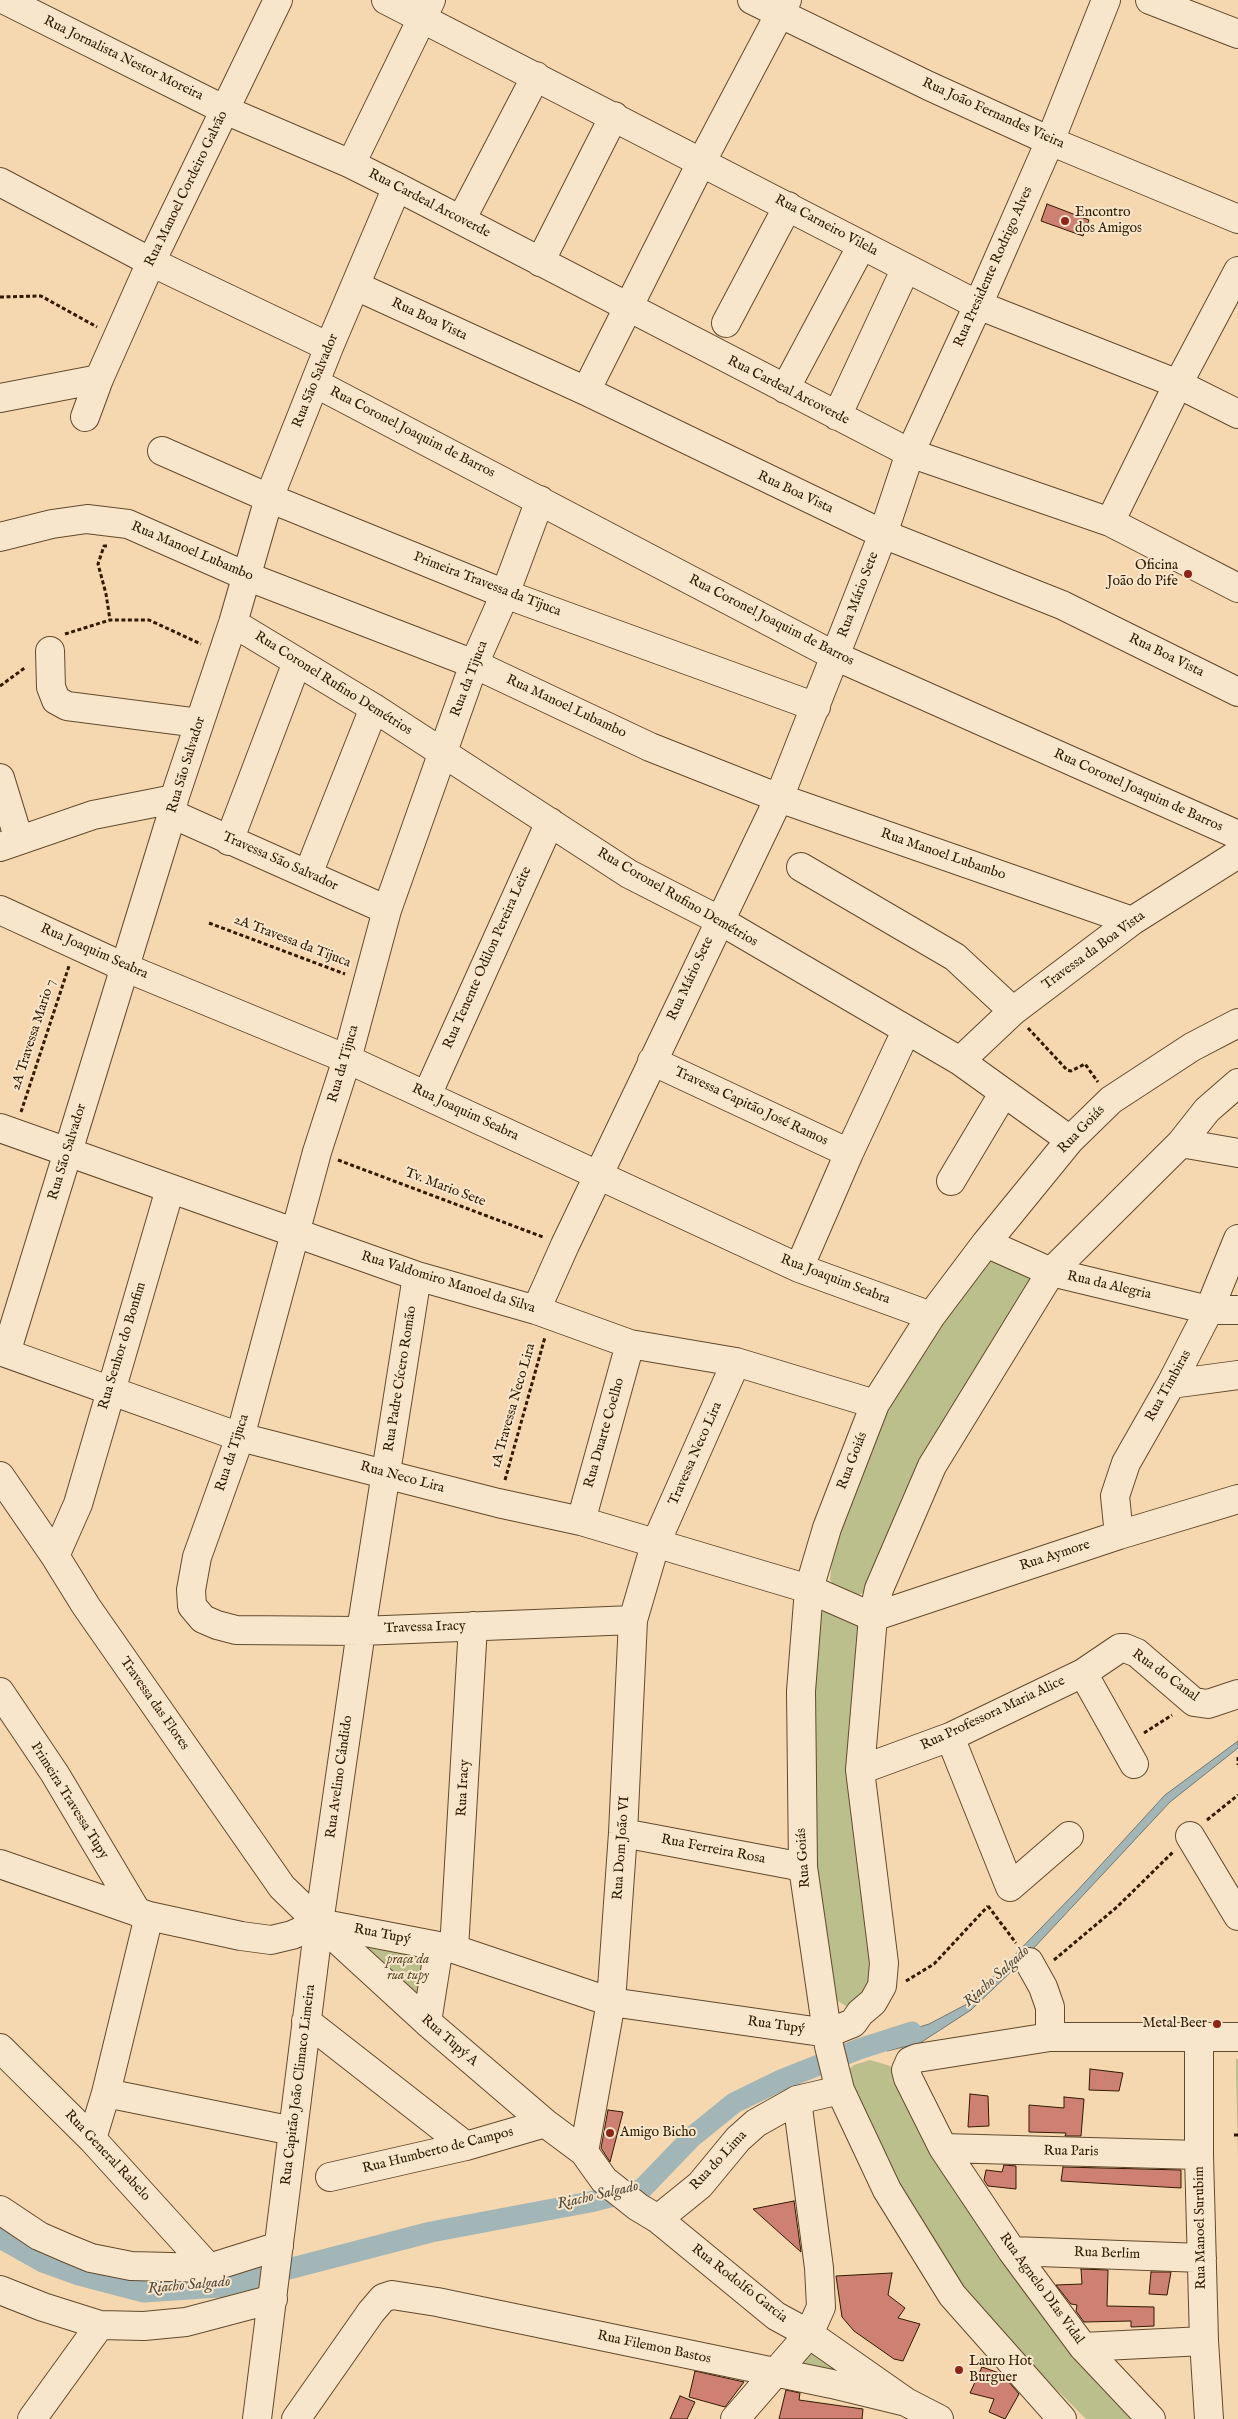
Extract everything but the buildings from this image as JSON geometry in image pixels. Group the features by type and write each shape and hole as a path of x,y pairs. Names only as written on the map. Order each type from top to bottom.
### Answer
{"street":[{"name":"Rua Jornalista Nestor Moreira","path":"5,0 225,110 351,164"},
{"name":"Rua Manoel Cordeiro Galvão","path":"85,417 99,380 151,262 278,0"},
{"name":"Rua Carneiro Vilela","path":"386,0 427,9 536,76 978,305 1178,384 1238,414"},
{"name":"Rua João Fernandes Vieira","path":"752,0 783,7 929,86 1050,141 1238,219"},
{"name":"Rua Presidente Rodrigo Alves","path":"883,534 910,453 1050,141 1106,0"},
{"path":"1150,0 1238,34"},
{"path":"586,391 702,161 783,7"},
{"path":"351,164 427,9"},
{"path":"461,220 536,76"},
{"path":"540,262 614,116"},
{"name":"Rua Cardeal Arcoverde","path":"351,164 910,453 1110,522 1238,588"},
{"path":"0,182 151,262 329,347"},
{"name":"Rua São Salvador","path":"3,1352 68,1152 199,722 233,623 269,498 329,347 397,187"},
{"path":"726,323 788,206"},
{"path":"785,389 862,245"},
{"path":"838,416 906,268"},
{"path":"1110,522 1178,384 1238,271"},
{"name":"Rua Boa Vista","path":"356,286 586,391 883,534 1062,605 1238,692"},
{"path":"0,398 99,380"},
{"name":"Rua Coronel Joaquim de Barros","path":"315,383 835,656 1238,835"},
{"name":"Primeira Travessa da Tijuca","path":"162,452 269,498 505,594 816,707"},
{"name":"Rua da Tijuca","path":"217,1625 203,1619 192,1606 190,1590 198,1557 240,1437 297,1233 317,1152 347,1059 387,910 474,664 505,594 540,500"},
{"name":"Rua Manoel Lubambo","path":"0,537 52,524 87,519 128,524 246,576 474,664 650,747 780,798 1132,921"},
{"name":"Rua Mário Sete","path":"543,1312 564,1245 600,1176 719,920 780,798 883,534"},
{"name":"Rua Coronel Rufino Demétrios","path":"233,623 374,708 629,874 719,920 960,1061 1003,1094 1070,1140"},
{"path":"50,651 51,687 56,700 67,706 199,722"},
{"path":"229,841 296,662"},
{"path":"308,874 374,708"},
{"path":"0,778 10,844 93,815 173,807"},
{"name":"Travessa São Salvador","path":"173,807 229,841 387,910"},
{"name":"Rua Tenente Odilon Pereira Leite","path":"427,1095 550,822"},
{"name":"Travessa da Boa Vista","path":"960,1061 1013,1011 1132,921 1238,854"},
{"path":"801,867 955,957 1013,1011"},
{"name":"Rua Joaquim Seabra","path":"0,910 124,967 347,1059 799,1268 931,1316"},
{"name":"Rua Goiás","path":"1062,2419 964,2310 937,2273 888,2190 838,2082 829,2040 802,1867 801,1691 809,1589 827,1528 875,1404 931,1316 986,1243 1070,1140 1111,1100 1192,1047 1238,1023"},
{"path":"799,1268 849,1153 906,1030"},
{"name":"Travessa Capitão José Ramos","path":"652,1061 849,1153"},
{"path":"829,2040 853,2023 860,2013 873,2002 882,1986 884,1963 860,1770 873,1617 879,1588 932,1466 1051,1272 1181,1143 1207,1110 1238,1083"},
{"path":"952,1181 1003,1094"},
{"name":"Rua Valdomiro Manoel da Silva","path":"7,1130 417,1276 543,1312 630,1344 736,1362 875,1404"},
{"path":"1181,1143 1238,1153"},
{"name":"Rua Senhor do Bonfim","path":"55,1556 78,1504 109,1391 170,1189"},
{"name":"Rua Timbiras","path":"1119,1535 1115,1496 1126,1463 1171,1384 1209,1310 1238,1239"},
{"name":"Rua da Alegria","path":"986,1243 1051,1272 1209,1310 1238,1310"},
{"name":"Rua Padre Cícero Romão","path":"361,1631 417,1276"},
{"name":"Rua Duarte Coelho","path":"580,1521 630,1344"},
{"name":"Rua Neco Lira","path":"3,1352 240,1437 498,1503 580,1521 655,1545 809,1589 873,1617"},
{"name":"Travessa Neco Lira","path":"655,1545 736,1362"},
{"path":"1171,1384 1238,1375"},
{"name":"Travessa das Flores","path":"0,1476 55,1556 86,1606 282,1887 319,1923"},
{"name":"Rua Aymore","path":"873,1617 1119,1535 1238,1498"},
{"name":"Rua Dom João VI","path":"584,2152 611,2002 624,1833 633,1620 655,1545"},
{"name":"Travessa Iracy","path":"217,1625 236,1630 361,1631 633,1620"},
{"name":"Rua Iracy","path":"427,2022 447,1947 473,1626"},
{"name":"Rua Avelino Cândido","path":"319,1923 361,1631"},
{"name":"Rua Professora Maria Alice","path":"860,1770 950,1737 1083,1673 1120,1648"},
{"name":"Rua do Canal","path":"1120,1648 1137,1653 1194,1702 1208,1704 1238,1694"},
{"path":"1083,1673 1129,1755"},
{"name":"Primeira Travessa Tupy","path":"0,1692 143,1914"},
{"path":"950,1737 1010,1887 1070,1836"},
{"name":"Rua Ferreira Rosa","path":"624,1833 802,1867"},
{"path":"1190,1836 1238,1916"},
{"path":"0,1864 143,1914 241,1936 271,1940 292,1935 319,1923"},
{"path":"92,2138 106,2093 143,1914"},
{"name":"Rua Tupý","path":"319,1923 447,1947 611,2002 829,2040"},
{"name":"Rua Capitão João Climaco Limeira","path":"257,2419 319,1923"},
{"name":"Rua Tupý A","path":"319,1923 427,2022 545,2123 584,2152"},
{"path":"1032,1968 1050,2006 1050,2037 1238,2037"},
{"path":"306,2021 466,2146"},
{"name":"Rua Agnelo DIas Vidal","path":"1050,2037 917,2058 910,2061 906,2070 908,2078 943,2148 1012,2251 1083,2347 1151,2419"},
{"name":"Rua Manoel Surubim","path":"1199,2038 1199,2155 1204,2340 1209,2419"},
{"name":"Rua General Rabelo","path":"0,2048 92,2138 209,2268"},
{"name":"Rua do Lima","path":"648,2213 700,2184 738,2139 756,2123 797,2100 838,2082"},
{"path":"106,2093 293,2131"},
{"path":"734,2419 809,2334 820,2308 819,2278 797,2100"},
{"name":"Rua Humberto de Campos","path":"330,2177 466,2146 545,2123"},
{"name":"Rua Paris","path":"943,2148 1199,2155"},
{"name":"Rua Rodolfo Garcia","path":"584,2152 604,2180 776,2316 809,2334 906,2402"},
{"path":"0,2210 39,2236 91,2258 131,2266 209,2268 279,2247"},
{"name":"Rua Berlim","path":"1012,2251 1202,2258"},
{"path":"0,2290 43,2308 100,2325 144,2326 186,2322 273,2294"},
{"name":"Rua Filemon Bastos","path":"296,2419 371,2312 383,2298 392,2295 906,2402 939,2419"},
{"path":"32,2419 100,2325"},
{"path":"1083,2347 1204,2340"}],"path":[{"path":"0,297 41,296 118,338"},
{"path":"110,620 106,594 98,564 104,546 121,544 128,524"},
{"path":"50,651 65,633 110,620 149,620 223,655"},
{"name":"2A Travessa da Tijuca","path":"209,923 367,982"},
{"name":"2A Travessa Mario 7","path":"7,1130 76,944"},
{"path":"1013,1011 1069,1071 1086,1065 1111,1100"},
{"name":"Tv. Mario Sete","path":"317,1152 564,1245"},
{"name":"1A Travessa Neco Lira","path":"498,1503 543,1312"},
{"path":"1129,1755 1194,1702"},
{"path":"1238,1757 1238,1765"},
{"path":"1032,1968 1077,1942 1117,1907 1190,1836 1238,1795"},
{"path":"882,1986 908,1981 934,1964 988,1906 1010,1887"},
{"path":"988,1906 1011,1937"}],"green space":[{"path":"991,1256 1023,1264 1033,1281 873,1586 861,1594 849,1597 839,1592 830,1580 832,1561 842,1526 890,1404 943,1322"},
{"path":"824,1610 861,1623 876,1968 858,2007 846,2006 826,1994 809,1793 820,1618"},
{"name":"praça da rua tupy","path":"319,1923 439,1946 427,2022"},
{"path":"1236,2059 1238,2059 1238,2158 1236,2073"},
{"path":"870,2060 890,2066 901,2075 1138,2419 1086,2419 972,2305 893,2184 845,2073 854,2065"},
{"path":"813,2351 856,2376 802,2368 807,2354"}],"water":[{"path":"1238,1741 1238,1748 1170,1802 1017,1966 971,2010 920,2043 887,2051 883,2038 929,2024 967,2004 1076,1892 1165,1795"}],"waterway":[{"name":"Riacho Salgado","path":"0,2238 43,2262 79,2275 144,2292 219,2287 431,2232 590,2202 642,2189 692,2137 734,2103 781,2080 859,2049 912,2032"}],"place":[{"name":"Encontro dos Amigos","path":"1065,221"},
{"name":"Oficina João do Pife","path":"1188,574"},
{"name":"Metal Beer","path":"1217,2024"},
{"name":"Amigo Bicho","path":"610,2133"},
{"name":"Lauro Hot Burguer","path":"959,2370"}]}
